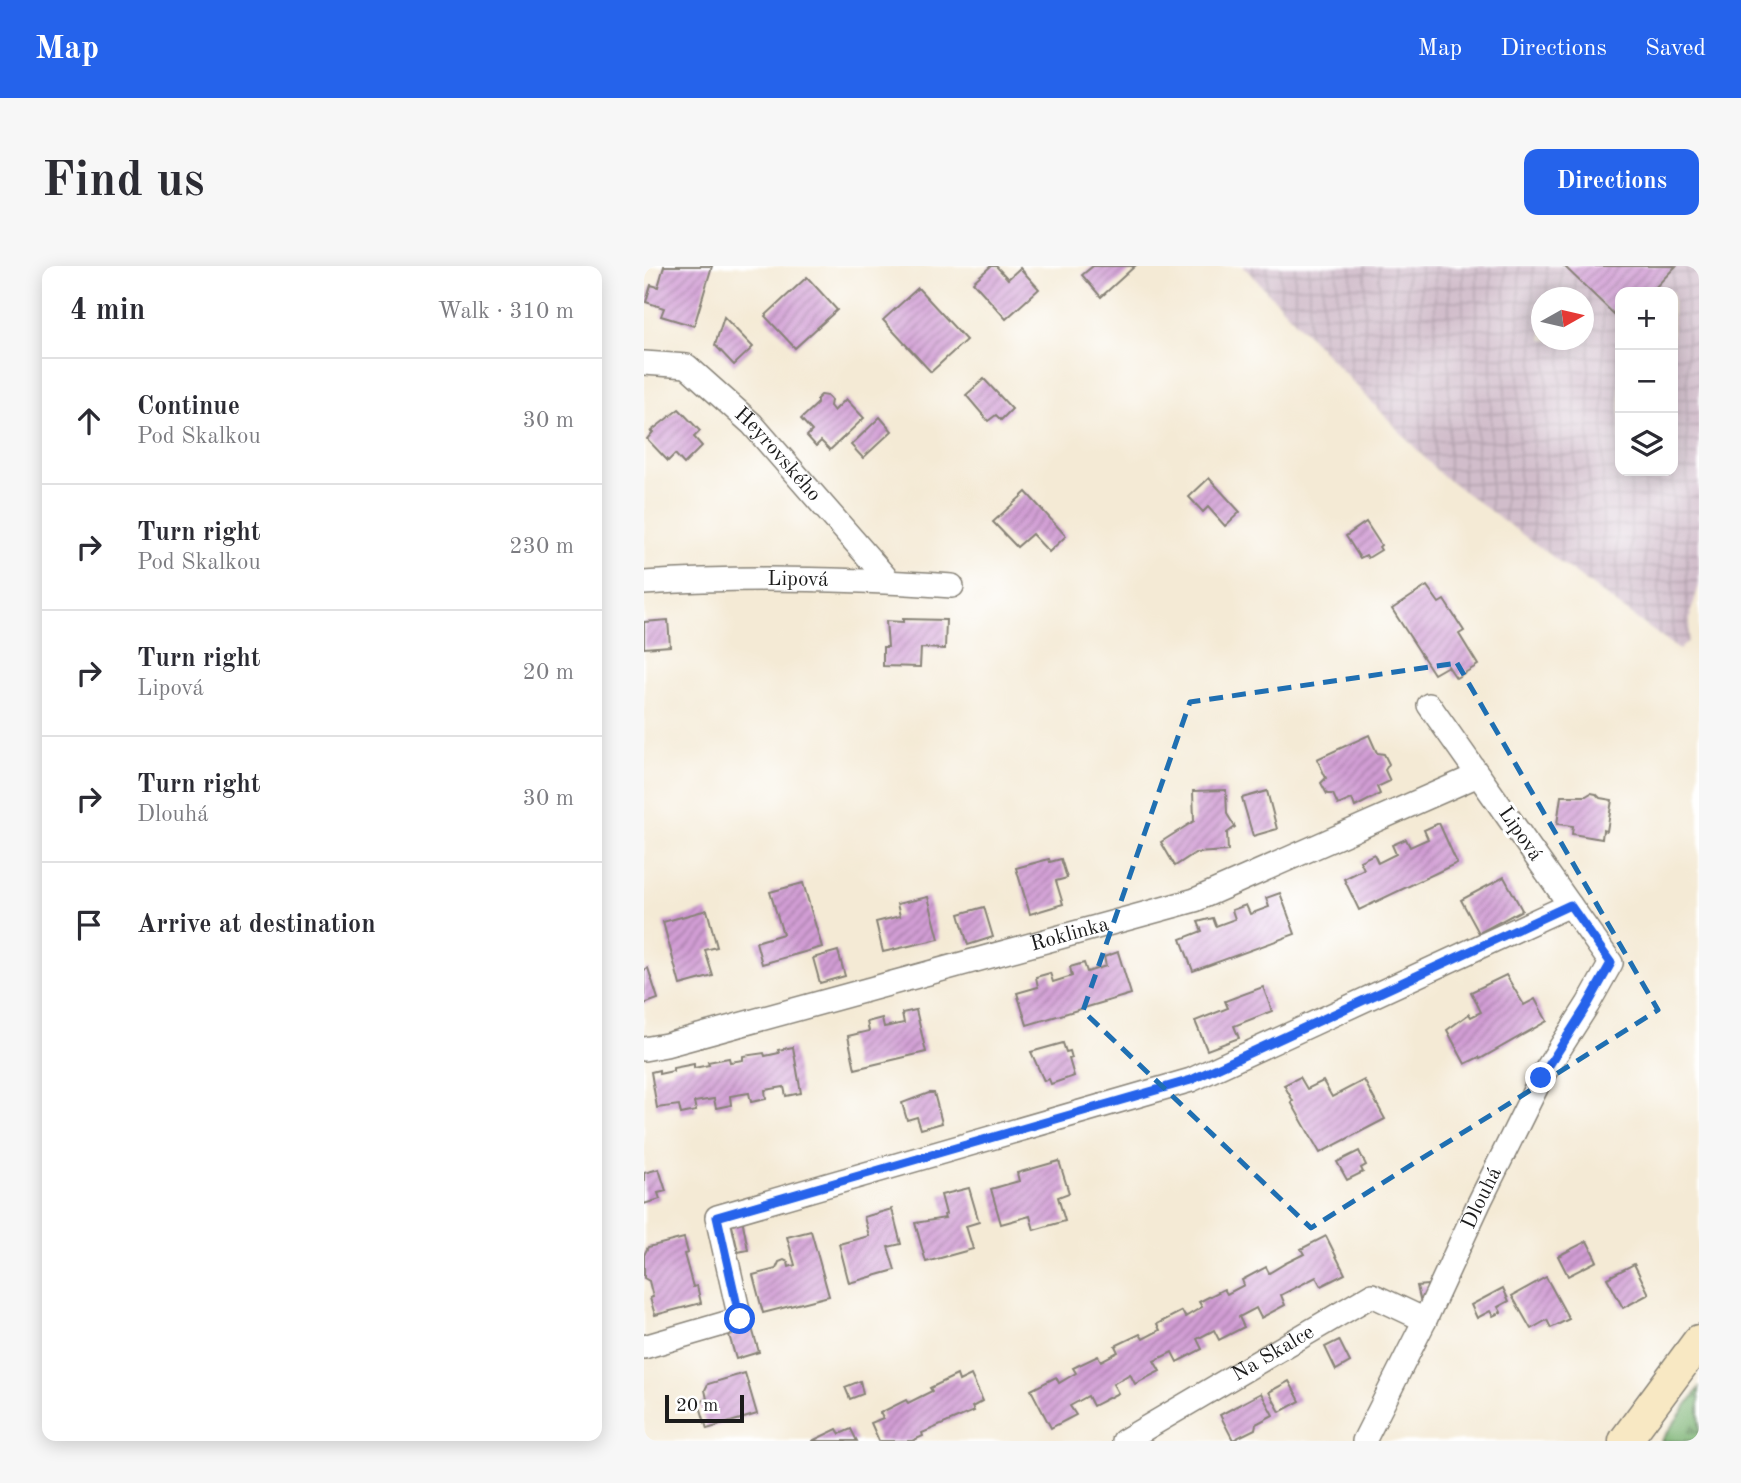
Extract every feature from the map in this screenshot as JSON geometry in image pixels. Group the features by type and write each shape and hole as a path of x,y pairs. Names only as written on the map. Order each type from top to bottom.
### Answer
{"main road":[{"path":"1625,1441 1699,1340"}],"street":[{"name":"Heyrovského","path":"644,363 687,366 752,424 889,581"},
{"name":"Lipová","path":"644,583 708,578 889,581 952,586"},
{"name":"Lipová","path":"1429,705 1611,963"},
{"name":"Roklinka","path":"644,1049 1195,900 1478,775"},
{"path":"644,1347 740,1319 717,1217 1191,1080 1570,905"},
{"name":"Dlouhá","path":"1364,1441 1541,1078 1611,963"},
{"name":"Na Skalce","path":"1124,1441 1372,1295 1425,1320"}],"highlighted area":[{"path":"1457,663 1658,1010 1311,1228 1083,1011 1190,702"}],"shaded area":[{"path":"1243,266 1699,266 1699,585 1691,612 1688,641 1679,650 1440,474"}],"green space":[{"path":"1699,1388 1699,1441 1661,1441"}],"building":[{"path":"664,266 712,266 694,326 661,316 664,308 646,302 651,285 658,287"},
{"path":"991,266 996,266 1008,279 1020,268 1039,289 1006,319 973,282"},
{"path":"1093,266 1135,266 1101,297 1082,275"},
{"path":"1564,266 1676,266 1656,287 1615,287 1615,315 1594,295 1594,287 1586,287"},
{"path":"807,277 837,310 795,348 765,316"},
{"path":"918,288 966,340 931,372 883,320"},
{"path":"724,317 753,347 734,365 715,345"},
{"path":"984,379 1012,409 1001,420 996,415 988,421 966,395"},
{"path":"821,395 831,400 830,406 834,411 846,399 864,418 830,450 821,441 816,446 807,436 812,431 801,419 817,404"},
{"path":"679,409 700,431 694,437 702,446 684,464 675,454 668,461 647,439 653,432 651,431"},
{"path":"880,417 892,431 863,458 851,445"},
{"path":"1209,478 1240,512 1225,526 1208,507 1203,512 1189,497"},
{"path":"1026,492 1066,536 1049,552 1032,534 1017,547 993,522"},
{"path":"1366,522 1381,545 1381,550 1368,558 1366,555 1360,558 1346,536"},
{"path":"1427,586 1439,603 1444,600 1464,631 1459,634 1478,665 1456,678 1448,666 1434,674 1392,609"},
{"path":"903,619 946,620 945,649 921,648 920,667 883,666 883,647 888,647 886,621 903,622"},
{"path":"668,620 670,646 644,648 644,622"},
{"path":"1369,735 1377,753 1384,754 1389,764 1385,770 1390,781 1377,787 1380,794 1355,807 1352,799 1338,805 1333,794 1327,794 1321,783 1326,778 1317,759"},
{"path":"1226,790 1227,814 1235,827 1227,833 1228,851 1195,853 1175,866 1161,842 1194,821 1193,791"},
{"path":"1267,791 1277,829 1253,836 1242,798"},
{"path":"1591,793 1612,800 1607,831 1603,830 1602,839 1572,834 1573,826 1557,824 1561,796 1586,796"},
{"path":"1439,823 1457,863 1359,910 1344,879 1364,869 1360,861 1374,854 1378,863 1396,854 1392,845 1406,839 1410,847 1428,839 1424,830"},
{"path":"1049,859 1050,862 1061,859 1067,878 1056,881 1063,904 1030,914 1016,868"},
{"path":"1504,877 1522,910 1479,933 1461,900"},
{"path":"803,883 822,947 762,964 756,942 783,934 770,892"},
{"path":"1280,893 1295,934 1193,971 1181,939 1202,931 1198,922 1213,918 1216,926 1235,919 1232,910 1246,905 1250,914 1269,907 1266,898"},
{"path":"928,897 939,939 883,952 876,922 900,916 897,904"},
{"path":"984,907 993,937 968,945 959,914"},
{"path":"707,910 717,947 705,950 713,976 680,985 663,922"},
{"path":"838,951 845,976 820,983 813,958"},
{"path":"1118,952 1131,994 1027,1025 1017,993 1038,987 1036,977 1050,973 1053,982 1072,976 1070,967 1084,963 1087,972 1106,966 1104,957"},
{"path":"648,968 658,999 644,1004 644,970"},
{"path":"1506,975 1524,1005 1535,999 1547,1021 1480,1059 1479,1057 1465,1064 1447,1030 1469,1014 1471,1017 1481,1012 1471,992"},
{"path":"1263,987 1272,1011 1234,1026 1239,1038 1207,1050 1195,1021 1228,1008 1225,1001"},
{"path":"916,1010 926,1052 855,1069 848,1036 869,1031 867,1022 882,1018 884,1027 904,1023 902,1013"},
{"path":"1063,1043 1066,1052 1070,1051 1072,1058 1069,1059 1074,1076 1051,1084 1049,1079 1044,1081 1031,1052"},
{"path":"793,1047 801,1093 786,1096 784,1087 765,1090 766,1099 751,1102 749,1093 730,1096 731,1105 716,1108 714,1099 694,1102 696,1111 681,1114 679,1105 657,1108 651,1072 659,1070 659,1074 694,1064 694,1068 729,1058 730,1062 743,1060 743,1056 764,1053 765,1056"},
{"path":"1300,1077 1307,1089 1323,1081 1332,1097 1364,1080 1385,1119 1320,1153 1284,1085"},
{"path":"934,1093 942,1123 921,1129 917,1117 907,1120 902,1103"},
{"path":"1359,1151 1366,1165 1361,1168 1363,1172 1347,1180 1337,1162"},
{"path":"1059,1161 1069,1193 1058,1197 1065,1221 1034,1230 1030,1216 1001,1224 991,1189 1019,1181 1017,1173"},
{"path":"659,1169 666,1191 658,1193 660,1199 644,1204 644,1173"},
{"path":"969,1188 979,1222 966,1226 973,1249 926,1262 915,1223 945,1218 941,1195"},
{"path":"892,1209 901,1244 888,1247 895,1270 849,1283 839,1244 869,1236 864,1217"},
{"path":"742,1218 748,1250 738,1252 731,1221"},
{"path":"811,1231 829,1296 763,1313 753,1275 776,1269 779,1262 784,1260 789,1267 795,1265 787,1237"},
{"path":"1326,1236 1345,1274 1321,1286 1316,1277 1281,1295 1285,1305 1261,1318 1256,1308 1239,1317 1244,1327 1219,1340 1214,1330 1197,1339 1202,1349 1177,1362 1172,1352 1154,1361 1160,1371 1135,1384 1130,1374 1113,1384 1118,1393 1093,1406 1088,1396 1070,1406 1076,1415 1051,1428 1031,1390 1056,1377 1059,1383 1076,1373 1073,1368 1098,1356 1101,1361 1118,1352 1115,1346 1140,1334 1143,1339 1160,1330 1157,1324 1182,1311 1185,1317 1202,1307 1199,1302 1224,1289 1227,1294 1244,1285 1242,1280 1266,1267 1269,1273 1304,1254 1301,1249"},
{"path":"684,1238 688,1253 684,1254 693,1287 697,1286 701,1303 655,1315 649,1281 644,1278 644,1255 648,1247"},
{"path":"1587,1241 1597,1261 1568,1276 1558,1256"},
{"path":"1634,1264 1649,1294 1623,1308 1607,1278"},
{"path":"1546,1277 1569,1319 1551,1328 1547,1320 1531,1329 1512,1296"},
{"path":"1427,1285 1430,1301 1421,1303 1417,1286"},
{"path":"1503,1288 1509,1301 1498,1307 1501,1312 1493,1316 1490,1311 1477,1318 1471,1305"},
{"path":"752,1328 759,1352 736,1359 729,1335"},
{"path":"1339,1340 1350,1362 1336,1370 1325,1347"},
{"path":"745,1373 757,1414 707,1429 700,1406 703,1400 707,1399 705,1390 708,1384"},
{"path":"957,1375 959,1381 971,1375 983,1401 972,1407 974,1411 922,1433 923,1436 912,1441 879,1441 871,1423 883,1418 880,1413 906,1400 908,1403 932,1391 930,1388"},
{"path":"860,1381 863,1394 850,1399 845,1387"},
{"path":"1289,1381 1300,1401 1280,1412 1269,1392"},
{"path":"1261,1393 1273,1415 1256,1424 1255,1429 1233,1440 1220,1415"},
{"path":"837,1429 840,1434 851,1429 857,1441 812,1441"}],"route":[{"path":"740,1319 717,1217 1191,1080 1570,905 1611,963 1541,1078"}]}
